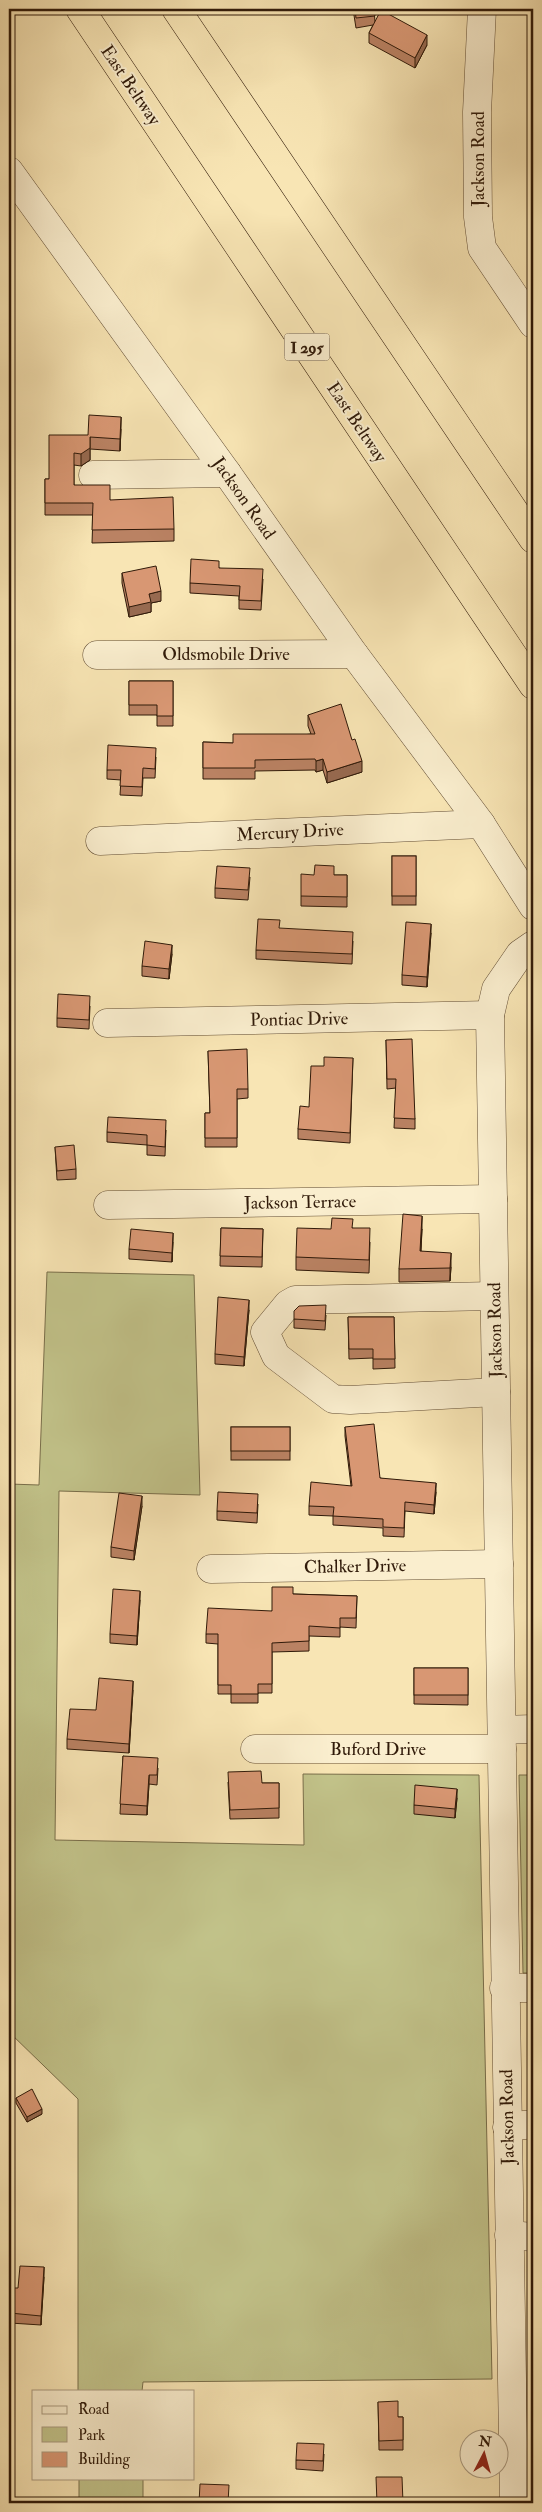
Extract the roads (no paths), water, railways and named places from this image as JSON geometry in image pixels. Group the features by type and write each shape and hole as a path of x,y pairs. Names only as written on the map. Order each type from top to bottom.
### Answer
{"highway":[{"name":"East Beltway","path":"80,9 533,685"},
{"path":"176,9 533,539"}],"street":[{"name":"Jackson Road","path":"482,9 477,112 478,217 482,248 533,324"},
{"name":"Jackson Road","path":"9,171 227,473 354,654 481,824 533,906"},
{"path":"93,475 227,473"},
{"name":"Oldsmobile Drive","path":"97,655 354,654"},
{"name":"Mercury Drive","path":"100,841 481,824"},
{"name":"Jackson Road","path":"514,2503 521,2236 520,2126 504,1988 502,1740 490,1015 496,989 520,954 533,945"},
{"name":"Pontiac Drive","path":"107,1022 490,1015"},
{"name":"Jackson Terrace","path":"108,1205 492,1198"},
{"path":"494,1296 294,1300 288,1304 265,1332 276,1356 333,1399 350,1400 496,1392"},
{"name":"Chalker Drive","path":"211,1569 499,1564"},
{"path":"502,1740 533,1729"},
{"name":"Buford Drive","path":"255,1749 502,1740"},
{"path":"504,1988 533,1988"}]}
